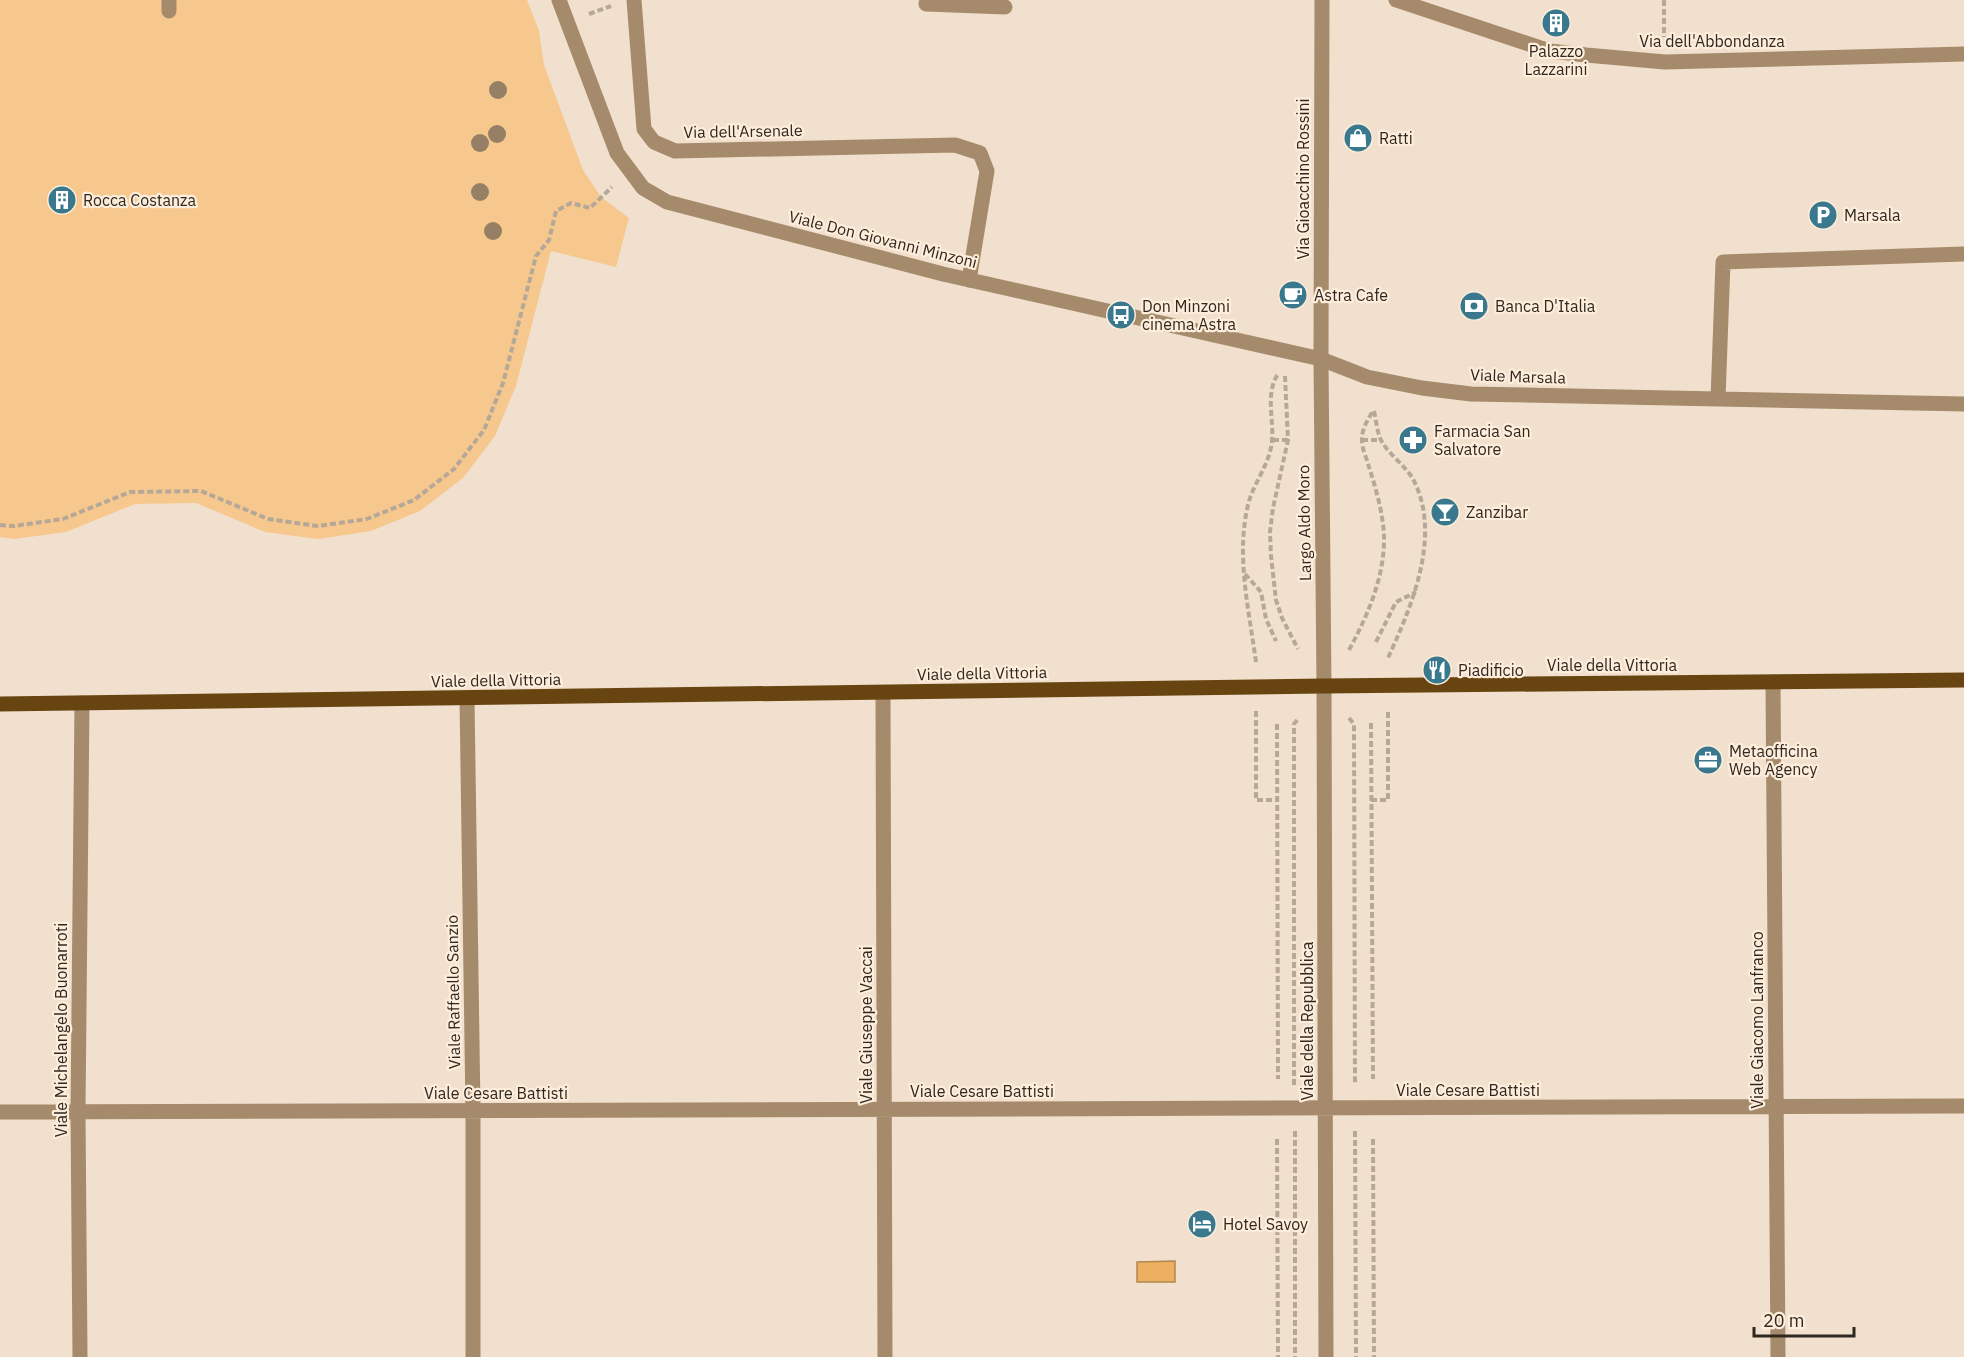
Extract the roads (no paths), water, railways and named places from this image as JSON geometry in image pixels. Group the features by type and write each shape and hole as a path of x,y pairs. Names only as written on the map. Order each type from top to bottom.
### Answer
{"main road":[{"name":"Viale della Vittoria","path":"0,704 1324,686 1964,680"}],"street":[{"name":"Viale Don Giovanni Minzoni","path":"559,0 617,153 643,188 667,202 969,280 1321,359"},
{"name":"Via dell'Arsenale","path":"634,0 644,129 654,142 675,151 955,145 980,153 987,171 969,280"},
{"path":"927,0 926,4 1005,7"},
{"name":"Via Gioacchino Rossini","path":"1321,359 1322,0"},
{"name":"Via dell'Abbondanza","path":"1396,0 1550,51 1665,62 1964,54"},
{"path":"1718,399 1723,262 1964,254"},
{"name":"Viale Marsala","path":"1321,359 1367,377 1422,388 1471,394 1964,404"},
{"name":"Largo Aldo Moro","path":"1321,359 1324,686"},
{"name":"Viale Giacomo Lanfranco","path":"1773,682 1778,1357"},
{"name":"Viale della Repubblica","path":"1324,686 1326,1357"},
{"name":"Viale Giuseppe Vaccai","path":"883,693 885,1357"},
{"name":"Viale Raffaello Sanzio","path":"467,698 473,1111 473,1357"},
{"name":"Viale Michelangelo Buonarroti","path":"80,1357 78,1112 82,703"},
{"name":"Viale Cesare Battisti","path":"0,1112 1964,1106"}],"place":[{"name":"Palazzo Lazzarini","path":"1556,23"},
{"name":"Ratti","path":"1358,138"},
{"name":"Rocca Costanza","path":"62,200"},
{"name":"Marsala","path":"1823,215"},
{"name":"Astra Cafe","path":"1293,295"},
{"name":"Banca D'Italia","path":"1474,306"},
{"name":"Don Minzoni cinema Astra","path":"1121,315"},
{"name":"Farmacia San Salvatore","path":"1413,440"},
{"name":"Zanzibar","path":"1445,512"},
{"name":"Piadificio","path":"1437,670"},
{"name":"Metaofficina Web Agency","path":"1708,760"},
{"name":"Hotel Savoy","path":"1202,1224"}]}
